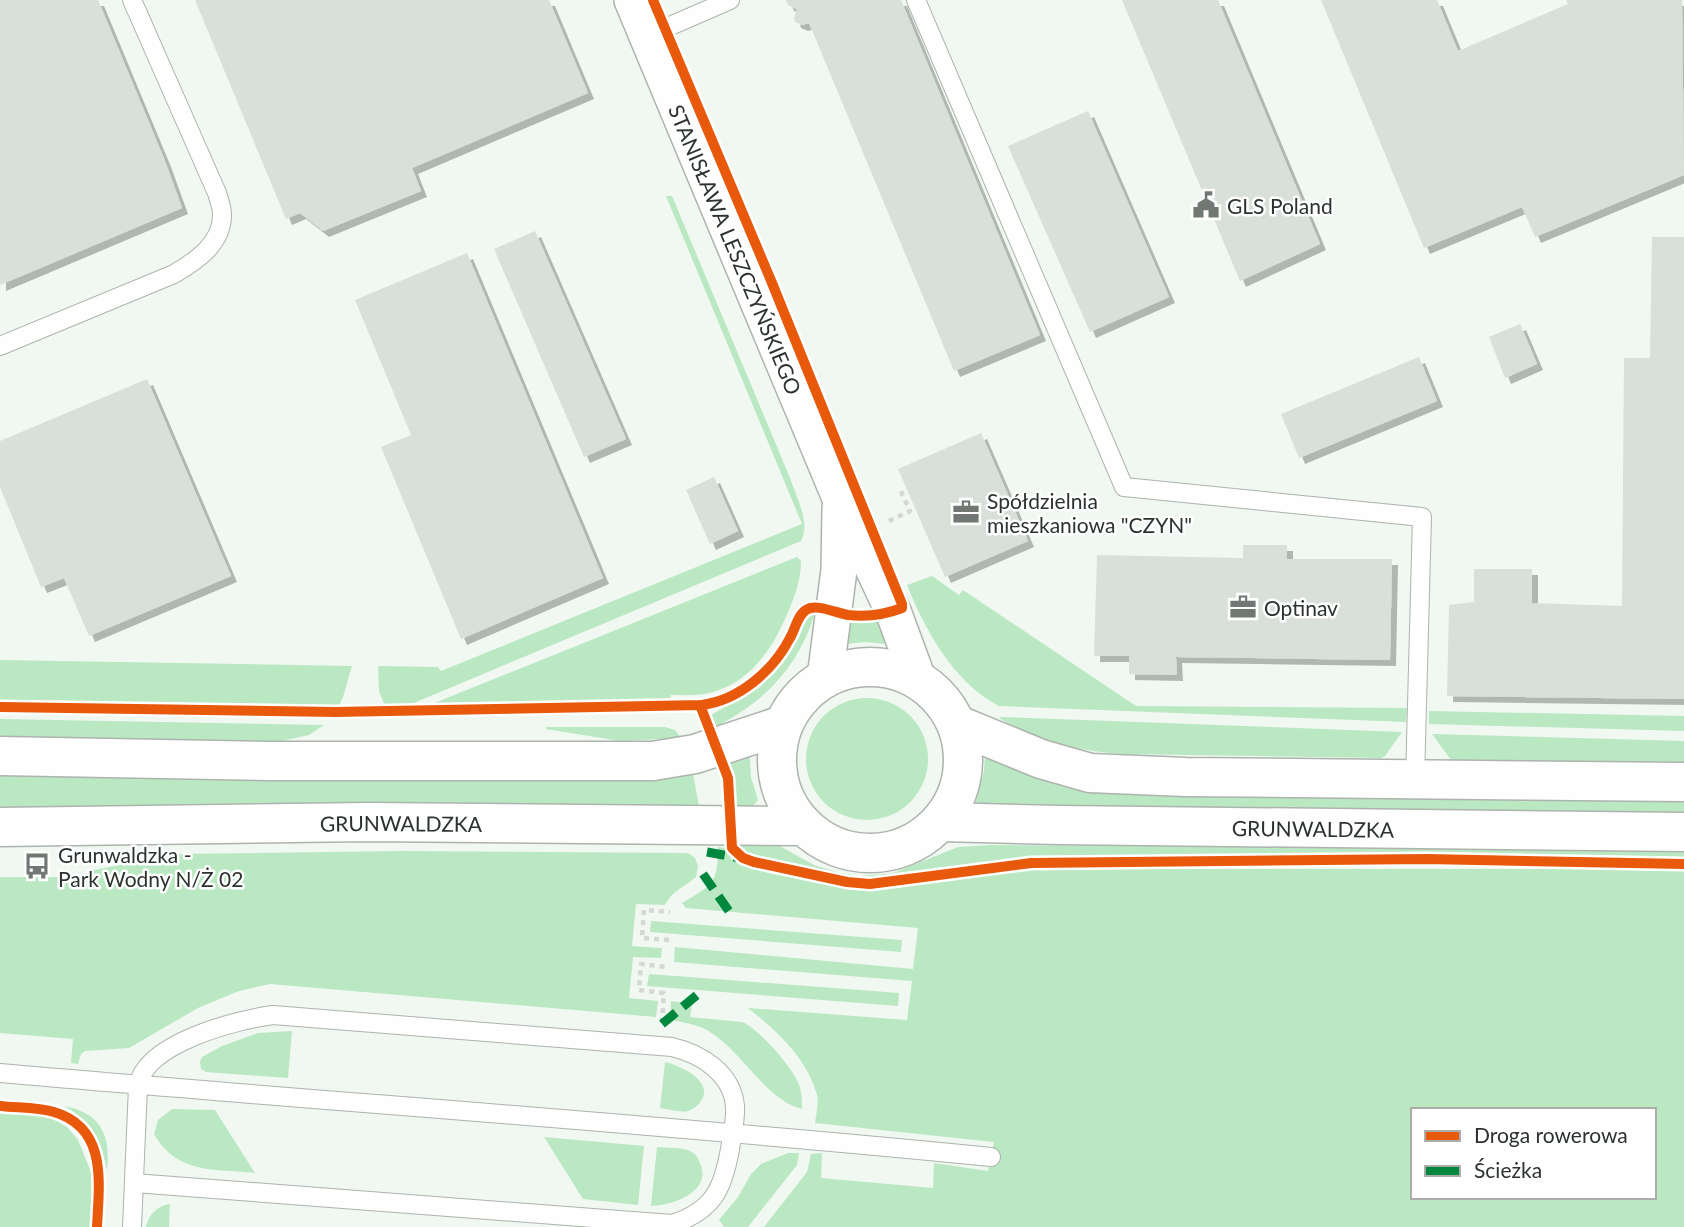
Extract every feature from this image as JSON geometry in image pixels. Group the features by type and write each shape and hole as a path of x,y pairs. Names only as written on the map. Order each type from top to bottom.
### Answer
{"street":[{"name":"STANISŁAWA LESZCZYŃSKIEGO","path":"632,0 840,498 893,611 918,679"},
{"name":"STANISŁAWA LESZCZYŃSKIEGO","path":"825,678 839,570 840,498"},
{"path":"856,668 888,668 918,679 942,699 958,725 965,759 959,792 942,822 911,846 873,855 835,848 802,826 783,796 776,760 783,725 800,698 825,678 856,668"},
{"path":"0,756 269,761 653,761 695,754 783,725"},
{"path":"958,725 1041,760 1090,773 1185,777 1684,782"},
{"name":"GRUNWALDZKA","path":"0,827 367,822 802,826"},
{"name":"GRUNWALDZKA","path":"942,822 1684,832"}],"lane":[{"path":"0,346 174,274 199,258 219,231 223,214 217,192 132,0"},
{"path":"647,36 730,0"},
{"path":"916,0 1124,488 1422,517 1415,780"},
{"path":"132,1227 138,1086 139,1078 153,1061 204,1031 256,1017 287,1016 672,1047 704,1059 725,1080 735,1103 723,1183 707,1206 685,1220 672,1224 134,1183"},
{"path":"0,1073 991,1157"},
{"path":"486,1211 508,1227"}],"path":[{"path":"878,526 910,511 899,487"},
{"path":"669,940 642,938 644,910 670,912"},
{"path":"662,1024 664,993 639,990 641,964 667,967"}],"green space":[{"path":"666,196 672,196 799,501 804,526 801,541 409,705 385,706 379,691 378,666 438,667 441,671 802,524"},
{"path":"797,557 801,561 798,584 779,632 756,665 746,675 723,689 700,695 671,695 669,703 432,704"},
{"path":"932,576 959,595 963,590 1136,706 1407,708 1406,722 999,706 968,684 943,654 923,620 907,585"},
{"path":"815,613 800,650 777,681 749,707 715,727 711,715 760,687 789,653 805,618"},
{"path":"849,620 884,620 887,644 846,644"},
{"path":"0,660 352,666 338,708 0,702"},
{"path":"867,698 890,702 910,716 924,736 928,759 924,782 910,802 890,816 867,820 844,816 824,802 810,782 806,759 810,736 824,716 844,702"},
{"path":"1429,711 1684,716 1684,731 1429,724"},
{"path":"999,718 1402,732 1381,758 1123,754 1059,744 1028,733"},
{"path":"0,719 324,725 309,735 277,742 0,738"},
{"path":"546,727 665,727 675,730 681,738 620,741"},
{"path":"1432,734 1684,741 1684,762 1451,760"},
{"path":"985,754 1684,797 1684,814 979,808 976,801 984,771"},
{"path":"748,756 758,800 753,806 736,806 729,762"},
{"path":"0,773 661,776 693,773 699,806 388,802 0,810"},
{"path":"736,844 778,845 814,865 861,876 893,873 958,847 991,845 1684,849 1684,857 1351,854 1020,858 871,878 836,873 747,855 740,851"},
{"path":"718,847 725,848 732,860 746,865 851,888 888,888 1018,869 1684,869 1684,1227 764,1227 807,1172 811,1154 822,1153 821,1178 933,1188 934,1163 988,1171 994,1142 815,1123 818,1098 806,1069 790,1046 748,1008 907,1020 912,981 674,962 675,947 913,969 918,928 686,908 682,903 707,887 717,869"},
{"path":"401,851 688,853 695,858 698,866 696,877 675,893 665,905 636,904 632,946 662,948 661,958 633,957 629,998 658,1001 656,1017 270,984 239,991 198,1008 129,1048 85,1051 78,1064 71,1063 73,1039 0,1033 0,877 88,877 89,871 174,854"},
{"path":"651,921 902,940 901,952 650,932"},
{"path":"649,974 899,993 898,1006 647,986"},
{"path":"671,1001 692,1004 690,1017 742,1022 757,1032 794,1075 800,1089 802,1109 788,1104 776,1095 731,1049 707,1030 670,1020"},
{"path":"292,1031 288,1078 206,1072 201,1069 202,1057 222,1046 258,1033"},
{"path":"665,1062 694,1075 703,1087 704,1094 694,1108 682,1112 660,1108"},
{"path":"64,1106 87,1114 101,1128 107,1146 107,1170 93,1133 80,1117"},
{"path":"172,1109 215,1110 255,1173 198,1167 173,1156 154,1134 158,1120"},
{"path":"0,1112 48,1116 67,1127 78,1140 93,1177 91,1227 0,1227"},
{"path":"544,1137 644,1146 638,1205 583,1199"},
{"path":"657,1147 692,1152 703,1173 701,1182 689,1195 670,1203 651,1206"},
{"path":"788,1153 799,1153 797,1165 748,1227 724,1227 719,1220 738,1197 751,1174 761,1164"},
{"path":"170,1204 169,1227 146,1227 154,1211"}],"building":[{"path":"0,0 98,0 182,208 0,285"},
{"path":"195,0 549,0 588,93 412,168 421,191 323,231 300,213 286,219"},
{"path":"786,0 901,0 1040,335 954,371 809,23 802,25 795,22 797,9 788,5"},
{"path":"1122,0 1218,0 1320,244 1240,281"},
{"path":"1321,0 1437,0 1458,51 1568,4 1566,0 1682,0 1684,175 1535,237 1522,207 1424,248"},
{"path":"1088,111 1169,297 1090,332 1008,146"},
{"path":"535,231 626,439 584,457 494,249"},
{"path":"1652,237 1684,237 1684,699 1447,696 1449,605 1474,602 1474,569 1532,569 1532,603 1622,606 1624,358 1650,358"},
{"path":"467,253 603,578 461,639 381,447 411,435 355,300"},
{"path":"1520,324 1537,364 1505,378 1489,337"},
{"path":"1419,357 1437,401 1299,458 1281,414"},
{"path":"147,379 231,576 89,636 64,578 41,587 0,487 0,441"},
{"name":"Spółdzielnia mieszkaniowa \"CZYN\"","path":"981,433 1028,541 945,577 898,469"},
{"path":"714,477 738,531 710,544 686,490"},
{"name":"Optinav","path":"1243,545 1287,545 1287,559 1392,559 1390,660 1176,657 1177,675 1129,674 1129,656 1094,656 1097,555 1243,558"}],"marked path":[{"path":"707,852 740,858"},
{"path":"703,874 733,917"},
{"path":"662,1024 697,995"}],"cycle path":[{"path":"0,707 335,712 702,705 729,697 754,682 774,662 792,635 798,619 810,608 862,616 902,608 772,283 653,0"},
{"path":"700,705 728,778 732,848 743,858 754,862 847,882 870,884 1031,863 1427,859 1684,864"},
{"path":"0,1106 54,1112 71,1120 84,1131 92,1144 99,1175 97,1227"}],"place":[{"name":"GLS Poland","path":"1206,205"},
{"name":"Spółdzielnia mieszkaniowa \"CZYN\"","path":"966,512"},
{"name":"Optinav","path":"1243,607"},
{"name":"Grunwaldzka - Park Wodny N/Ż 02","path":"37,866"}]}
